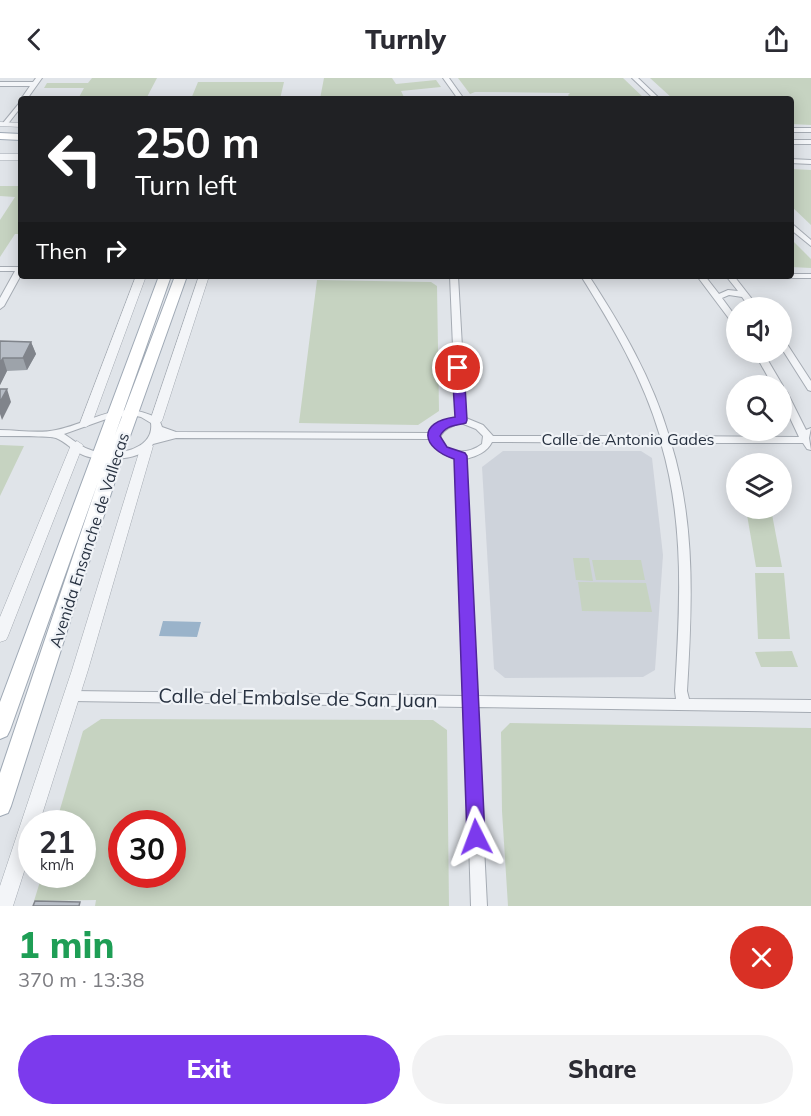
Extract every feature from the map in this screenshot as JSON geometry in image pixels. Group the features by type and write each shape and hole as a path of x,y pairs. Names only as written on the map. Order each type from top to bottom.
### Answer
{"main road":[{"path":"0,136 18,137"},
{"path":"0,144 18,144"},
{"name":"Avenida Ensanche de Vallecas","path":"0,806 106,456 113,414 164,279"},
{"name":"Avenida Ensanche de Vallecas","path":"0,730 106,456 132,413 180,279"}],"street":[{"path":"446,78 459,96"},
{"path":"635,78 654,96"},
{"path":"0,84 37,81"},
{"path":"26,96 37,81"},
{"path":"2,124 18,106"},
{"path":"2,124 18,124"},
{"path":"794,130 811,130"},
{"path":"794,142 811,142"},
{"path":"794,149 811,149"},
{"path":"0,157 18,157"},
{"path":"794,161 811,162"},
{"path":"794,228 811,243"},
{"path":"0,269 18,269"},
{"path":"0,306 18,274"},
{"path":"794,276 811,276"},
{"path":"0,636 78,445 80,433 86,423 140,279"},
{"name":"Avenida Ensanche de Vallecas","path":"3,906 72,696 203,279"},
{"path":"454,279 461,420"},
{"path":"587,279 612,315 648,384 667,439 684,545 686,581 681,691 684,704"},
{"path":"704,279 726,307"},
{"path":"732,279 745,295"},
{"path":"719,297 728,292 745,295"},
{"path":"792,359 811,388"},
{"path":"792,411 808,442"},
{"path":"0,433 56,434 113,414 132,413 148,415 156,425 176,435"},
{"path":"461,420 483,428 488,438 486,446 480,451 461,456 442,450 435,442 434,436 438,428 448,422 461,420"},
{"path":"56,434 78,445 87,453 106,456 134,453 150,444 176,435 434,436"},
{"name":"Calle de Antonio Gades","path":"488,438 808,442"},
{"path":"461,456 479,906"},
{"name":"Calle del Embalse de San Juan","path":"72,696 811,706"}],"shaded area":[{"path":"503,451 641,451 652,458 663,555 655,670 643,677 505,678 494,669 482,467"}],"green space":[{"path":"92,78 157,78 148,96 80,96 84,88 44,88 47,83 88,83"},
{"path":"324,78 392,78 396,84 436,80 441,87 401,91 404,96 321,96"},
{"path":"458,78 623,78 642,96 569,96 570,93 475,92 470,94"},
{"path":"650,78 811,78 811,125 794,124 794,96 670,96"},
{"path":"198,82 284,82 281,96 192,96"},
{"path":"794,169 811,170 811,225 794,209"},
{"path":"0,186 18,186 18,234 15,234 0,257 0,220 15,197 0,196"},
{"path":"794,242 811,259 811,268 794,267"},
{"path":"317,280 431,282 437,286 439,411 418,425 299,423"},
{"path":"0,445 24,446 0,496"},
{"path":"748,519 773,519 782,567 756,567"},
{"path":"573,558 589,558 593,581 576,580"},
{"path":"592,560 641,560 645,580 596,580"},
{"path":"755,573 784,573 790,639 758,639"},
{"path":"578,582 646,583 652,612 582,611"},
{"path":"792,651 798,667 761,667 755,652"},
{"path":"101,719 433,720 447,730 449,906 95,906 96,900 34,901 38,888 96,888 96,810 60,810 83,731"},
{"path":"510,723 811,728 811,906 508,906 502,811 501,732"}],"water":[{"path":"163,621 201,622 197,637 159,636"}],"building":[{"path":"0,341 31,342 23,358 3,358 0,363"},
{"path":"0,389 7,389 0,402"},
{"path":"35,901 80,902 79,906 33,906"}],"route":[{"path":"458,368 461,420 448,422 438,428 434,436 435,442 442,450 461,456 476,837"}]}
